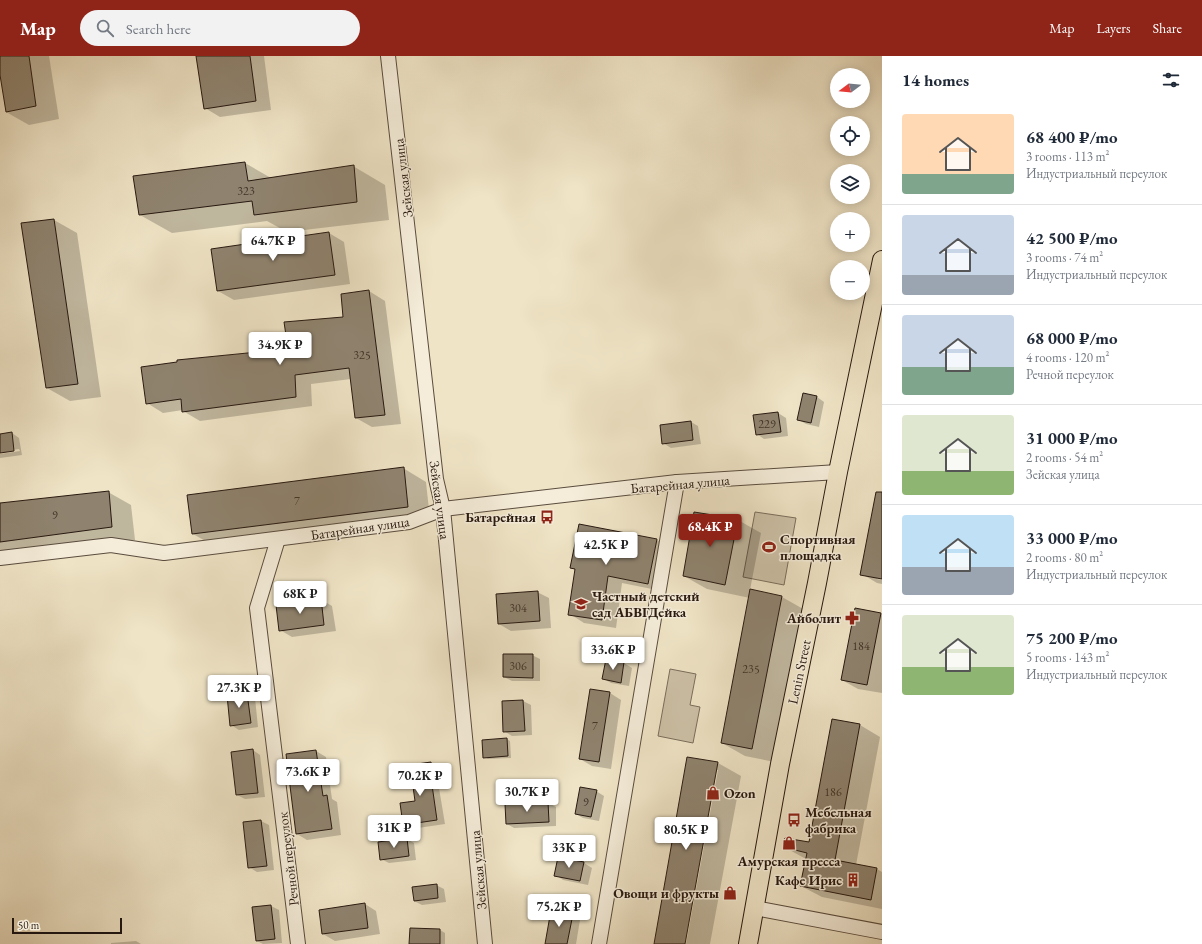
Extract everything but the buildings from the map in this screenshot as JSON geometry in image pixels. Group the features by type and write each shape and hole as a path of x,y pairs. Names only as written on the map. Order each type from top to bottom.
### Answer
{"main road":[{"name":"Lenin Street","path":"748,944 780,764 882,260"}],"street":[{"name":"Зейская улица","path":"388,56 436,479 443,509 485,944"},
{"name":"Батарейная улица","path":"0,558 111,545 164,553 409,522 443,509 678,482 838,472"},
{"path":"599,944 678,482"},
{"name":"Речной переулок","path":"278,539 257,608 298,944"},
{"path":"755,908 882,932"}],"shaded area":[{"name":"Спортивная площадка","path":"755,512 796,518 784,585 743,577"},
{"path":"670,669 696,674 690,705 700,707 693,743 658,736"}],"place":[{"name":"Батарейная","path":"547,517"},
{"name":"Спортивная площадка","path":"769,547"},
{"name":"Частный детский сад АБВГДейка","path":"581,604"},
{"name":"Айболит","path":"852,618"},
{"name":"Ozon","path":"713,793"},
{"name":"Мебельная фабрика","path":"794,820"},
{"name":"Амурская пресса","path":"789,843"},
{"name":"Кафе Ирис","path":"853,880"},
{"name":"Овощи и фрукты","path":"730,893"}]}
